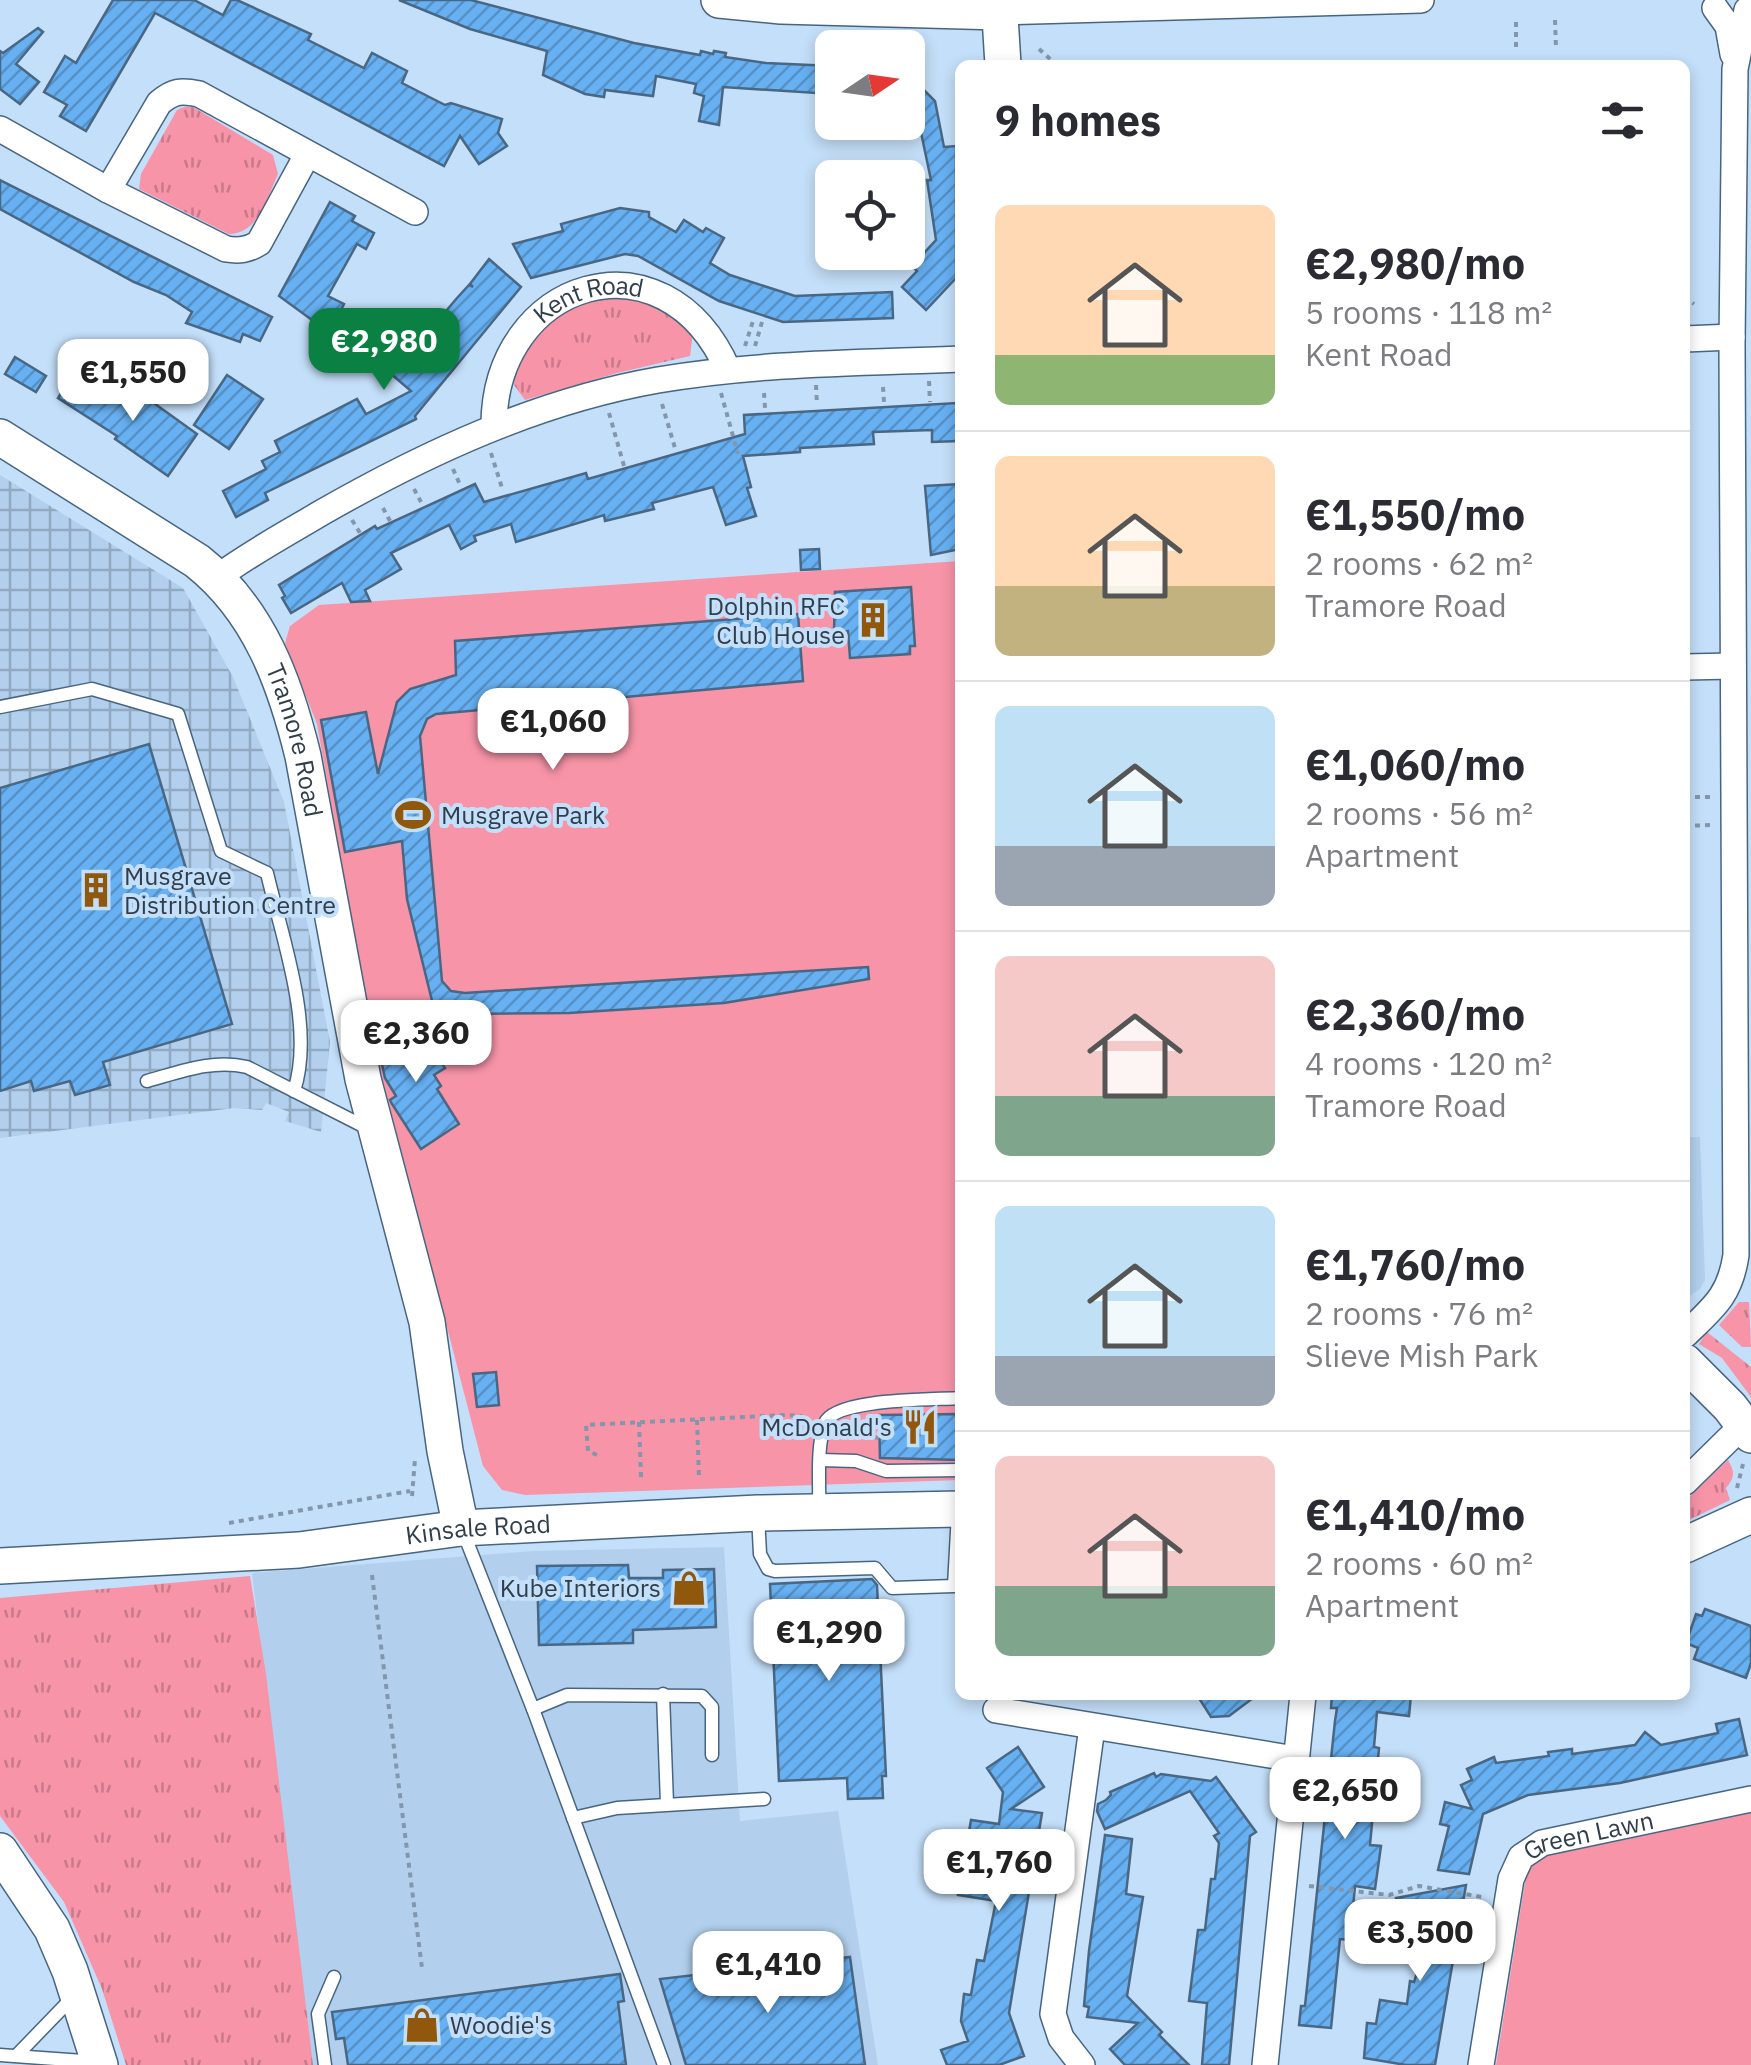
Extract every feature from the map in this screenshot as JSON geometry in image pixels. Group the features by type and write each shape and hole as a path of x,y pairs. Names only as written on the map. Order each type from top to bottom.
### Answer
{"street":[{"path":"719,0 781,6 1420,0"},
{"path":"1710,2 1730,14 1749,8"},
{"path":"1690,1331 1728,1289 1743,1217 1742,426 1732,337 1735,69 1728,26 1710,2"},
{"path":"999,6 1003,60"},
{"path":"1735,69 1749,8"},
{"path":"108,190 159,103 177,91 199,94 416,212"},
{"path":"0,128 108,190 226,249 248,250 259,243 307,155"},
{"name":"Kent Road","path":"491,436 495,395 511,348 544,312 571,296 625,284 650,290 679,304 714,344 730,370"},
{"path":"1690,338 1732,337"},
{"path":"218,577 333,506 432,454 630,386 730,370 955,359"},
{"name":"Tramore Road","path":"0,436 197,560 218,577 256,626 295,722 352,1021 427,1322 444,1451 461,1528"},
{"path":"1690,667 1742,666"},
{"path":"1690,1367 1748,1430 1690,1478"},
{"name":"Kinsale Road","path":"0,1566 299,1550 461,1528 758,1513 955,1508"},
{"path":"1690,1542 1751,1515"},
{"path":"1265,2065 1302,1700"},
{"path":"996,1710 1295,1760"},
{"path":"1082,2065 1060,2038 1053,2014 1092,1727"},
{"name":"Green Lawn","path":"1481,2065 1506,1901 1514,1867 1523,1854 1542,1843 1751,1799"},
{"path":"0,1852 52,1929 100,2064"}],"lane":[{"path":"0,707 92,690 178,714 221,851 267,873 301,1038 302,1066 294,1092"},
{"path":"147,1081 228,1063 266,1075 378,1134"},
{"path":"819,1512 821,1445 832,1413 849,1406 955,1398"},
{"path":"820,1460 856,1461 886,1471 955,1470"},
{"path":"758,1513 760,1554 768,1569 875,1568 892,1588 954,1586 955,1570"},
{"path":"461,1528 533,1709 664,2065"},
{"path":"664,1694 666,1804"},
{"path":"533,1709 567,1695 693,1694 708,1700 712,1707 712,1755"},
{"path":"573,1818 617,1808 764,1799"},
{"path":"325,2065 318,2014 334,1978"},
{"path":"17,2055 76,1993"},
{"path":"0,2055 100,2064"}],"path":[{"path":"1555,20 1556,48"},
{"path":"1516,22 1516,49"},
{"path":"1039,48 1052,60"},
{"path":"1690,300 1694,304"},
{"path":"738,454 730,370 754,318"},
{"path":"752,355 762,322"},
{"path":"928,373 930,402"},
{"path":"882,375 884,402"},
{"path":"816,377 817,406"},
{"path":"763,380 765,408"},
{"path":"659,392 675,448"},
{"path":"606,406 624,466"},
{"path":"491,436 503,491"},
{"path":"450,462 462,487"},
{"path":"377,497 390,521"},
{"path":"597,1456 588,1451 586,1425 786,1415 801,1416 808,1422 859,1422 868,1436 879,1438"},
{"path":"697,1420 699,1477"},
{"path":"640,1422 641,1478"},
{"path":"226,1524 411,1494 416,1470"},
{"path":"372,1575 422,1968"},
{"path":"1284,1883 1388,1895 1419,1886 1506,1901"}],"shaded area":[{"path":"0,475 183,588 233,677 284,802 330,1042 321,1132 285,1121 289,1112 266,1103 262,1110 234,1108 0,1138"},
{"path":"1690,1137 1700,1137 1705,1280 1690,1296"},
{"path":"724,1547 740,1821 838,1811 878,2065 312,2065 252,1573 533,1551"}],"green space":[{"path":"193,107 273,155 278,174 261,213 248,228 229,234 139,189 141,174 177,110"},
{"path":"607,296 647,299 693,333 690,356 525,400 514,385 513,375 531,334 575,305"},
{"path":"955,561 955,1480 525,1495 502,1490 483,1466 374,1046 317,724 285,643 290,626 319,605"},
{"path":"1739,1302 1749,1302 1751,1347 1742,1347 1719,1325"},
{"path":"1707,1332 1751,1367 1751,1397 1722,1358 1699,1344"},
{"path":"1728,1460 1733,1474 1726,1488 1730,1500 1690,1520 1690,1496"},
{"path":"250,1576 266,1674 313,2065 126,2065 102,1989 64,1902 0,1816 0,1598"},
{"path":"1751,1813 1751,2065 1496,2065 1526,1876 1532,1866 1547,1856"}],"building":[{"path":"113,0 194,0 223,15 231,0 237,0 311,34 308,40 364,68 372,53 407,71 402,83 445,105 451,103 502,119 498,133 507,146 479,164 460,136 444,166 155,13 86,131 60,116 67,105 44,92 65,56 76,63"},
{"path":"399,0 471,0 634,43 700,55 701,51 714,51 726,53 725,57 766,63 815,65 815,93 723,87 719,125 699,121 704,96 694,93 696,84 656,76 653,96 605,90 604,97 585,94 543,75 547,51 470,29"},
{"path":"38,28 43,32 16,64 39,82 20,104 0,89 0,51 3,53"},
{"path":"925,91 935,101 944,147 955,146 955,279 926,310 902,287 916,270 925,270 925,252 936,240 927,180 931,180 923,140"},
{"path":"0,180 272,317 260,341 243,334 240,342 186,323 192,312 166,295 134,282 0,209"},
{"path":"330,202 374,233 366,249 357,244 328,296 344,304 341,310 351,319 338,339 279,296"},
{"path":"620,208 649,212 649,217 676,232 684,220 703,232 706,228 724,238 710,263 730,275 795,296 892,292 893,318 783,322 719,301 638,256 625,254 531,278 513,244 563,231 561,224"},
{"path":"489,259 521,287 416,419 265,493 268,500 236,517 223,491 266,469 262,461 280,452 275,441 357,399 366,414 411,391 376,361 390,345 411,362 436,335 430,330 469,285 473,287 470,284"},
{"path":"15,357 46,376 36,392 5,374"},
{"path":"74,373 133,411 144,396 197,434 168,476 115,439 117,436 58,398"},
{"path":"227,375 263,399 229,449 194,425"},
{"path":"955,403 955,441 932,442 932,430 873,432 874,444 743,456 756,516 726,525 713,487 652,503 654,509 605,521 604,515 516,542 511,524 474,536 476,541 461,549 449,525 391,553 401,569 365,590 370,601 351,602 342,583 291,613 282,598 285,596 279,585 375,526 377,529 475,484 484,502 586,473 588,479 745,434 744,415"},
{"path":"955,484 955,550 931,555 925,486"},
{"path":"819,549 820,569 801,570 800,550"},
{"name":"Dolphin RFC Club House","path":"911,587 915,646 910,646 910,654 850,658 848,631 834,632 835,592"},
{"name":"Musgrave Park","path":"798,614 803,681 436,714 427,719 420,736 442,981 451,991 465,993 868,967 869,979 724,1003 569,1013 463,1014 434,1009 407,899 402,841 345,852 321,720 366,712 378,774 397,702 410,689 456,675 455,641"},
{"name":"Musgrave Distribution Centre","path":"149,744 232,1024 103,1062 110,1085 75,1095 70,1081 34,1091 31,1081 0,1091 0,788"},
{"path":"415,1022 445,1068 434,1075 441,1086 437,1089 459,1124 421,1149 390,1100 396,1096 385,1078 378,1046"},
{"path":"496,1372 499,1405 477,1407 473,1374"},
{"name":"McDonald's","path":"955,1414 955,1460 880,1458 879,1415"},
{"path":"628,1565 629,1578 663,1578 663,1570 714,1569 716,1627 633,1630 633,1643 539,1645 537,1566"},
{"path":"872,1579 877,1585 886,1776 882,1776 883,1798 848,1799 847,1778 779,1781 770,1584"},
{"path":"1705,1609 1751,1626 1751,1663 1746,1678 1694,1659 1698,1648 1690,1645 1690,1631 1696,1614 1702,1616"},
{"path":"1200,1700 1250,1700 1229,1716 1211,1717"},
{"path":"1332,1700 1411,1700 1409,1716 1377,1712 1374,1747 1379,1748 1370,1845 1381,1846 1375,1889 1355,1886 1350,1940 1340,1939 1331,2028 1299,2025 1301,2006 1305,2006 1337,1708 1331,1708"},
{"path":"1739,1719 1747,1755 1620,1783 1528,1795 1483,1814 1469,1874 1438,1870 1449,1826 1440,1824 1445,1802 1472,1809 1461,1785 1472,1780 1467,1769 1494,1757 1496,1763 1549,1756 1548,1752 1572,1749 1572,1754 1635,1745 1645,1732 1661,1745 1718,1733 1716,1724"},
{"path":"1018,1747 1044,1787 1011,1809 1042,1813 1009,2013 1024,2056 999,2065 947,2065 941,2050 968,2041 961,2021 964,1994 971,1995 977,1960 984,1961 996,1901 958,1895 971,1820 999,1824 1003,1792 987,1768"},
{"path":"1154,1773 1156,1777 1161,1774 1211,1781 1216,1777 1256,1832 1250,1836 1229,2065 1202,2065 1207,2003 1189,2001 1198,1930 1205,1930 1211,1879 1215,1879 1219,1843 1214,1836 1219,1833 1190,1791 1105,1829 1097,1811 1098,1804 1110,1792"},
{"path":"1105,1835 1132,1839 1126,1894 1143,1897 1127,1996 1189,2065 1125,2065 1110,2049 1138,2023 1087,2017 1089,2007 1084,2006 1089,1951"},
{"path":"1466,1885 1435,2065 1364,2058 1367,2023 1376,2024 1380,2000 1407,2004 1410,1981 1414,1982 1419,1966 1426,1928 1400,1923 1396,1898"},
{"path":"850,1957 865,2065 686,2065 660,1979"},
{"path":"620,1974 624,2001 618,2002 626,2065 348,2065 344,2038 336,2039 332,2012"}],"place":[{"name":"Dolphin RFC Club House","path":"873,620"},
{"name":"Musgrave Park","path":"413,815"},
{"name":"Musgrave Distribution Centre","path":"96,890"},
{"name":"McDonald's","path":"920,1427"},
{"name":"Kube Interiors","path":"689,1588"},
{"name":"Woodie's","path":"422,2025"}]}
